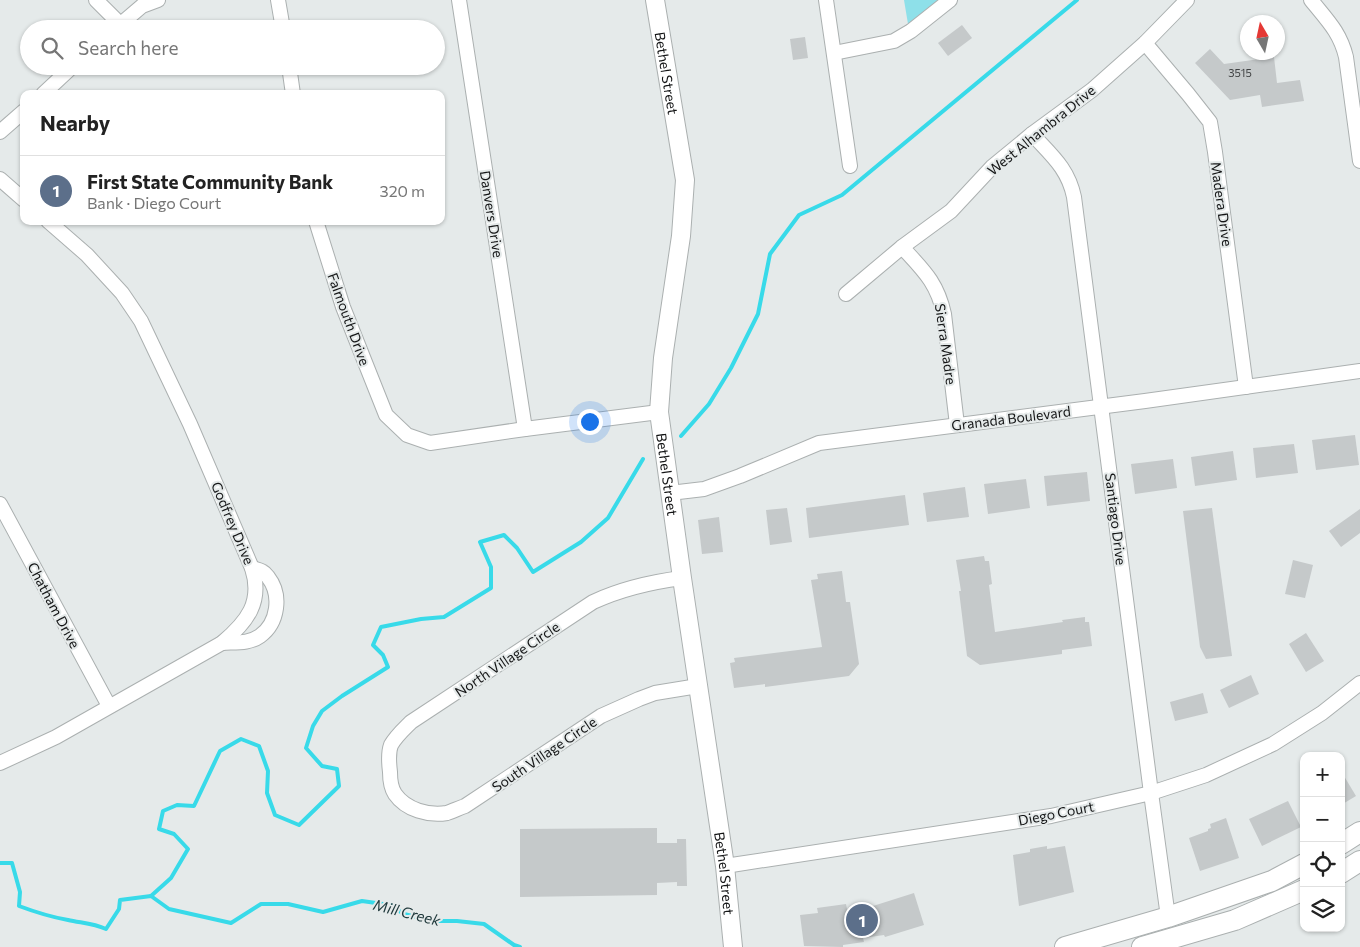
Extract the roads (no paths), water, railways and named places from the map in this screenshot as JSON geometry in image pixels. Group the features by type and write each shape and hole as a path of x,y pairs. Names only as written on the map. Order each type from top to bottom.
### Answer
{"main road":[{"path":"1344,842 1360,832"},
{"path":"1065,947 1168,916 1272,881 1300,866"},
{"path":"1180,936 1188,922 1262,896 1272,881"},
{"path":"1142,947 1235,920 1300,892"},
{"path":"1102,947 1161,929 1168,916"}],"street":[{"path":"96,0 112,20"},
{"path":"124,20 142,6 158,0"},
{"path":"278,0 281,20"},
{"name":"Danvers Drive","path":"459,0 525,429"},
{"name":"Bethel Street","path":"655,0 685,180 682,236 663,358 659,412 725,866 733,947"},
{"path":"826,0 850,166"},
{"path":"834,53 894,41 911,31 950,0"},
{"name":"West Alhambra Drive","path":"846,294 902,247 951,211 992,167 1032,134 1092,90 1145,43 1187,0"},
{"path":"1311,0 1337,33 1343,44 1360,161"},
{"name":"Madera Drive","path":"1145,43 1210,122 1246,387"},
{"path":"47,90 63,75"},
{"path":"290,75 292,90"},
{"path":"0,132 20,114"},
{"name":"Santiago Drive","path":"1032,134 1065,171 1072,188 1168,916"},
{"path":"0,179 20,196"},
{"name":"Godfrey Drive","path":"0,763 56,737 222,643 239,628 254,602 256,579 252,568 190,424 141,321 122,293 87,255 53,225"},
{"name":"Falmouth Drive","path":"317,225 343,307 386,415 407,435 430,443 525,429"},
{"name":"Sierra Madre","path":"902,247 932,282 938,292 941,302 957,425"},
{"name":"Granada Boulevard","path":"670,493 704,488 740,476 819,443 1360,371"},
{"path":"525,429 659,412"},
{"name":"Chatham Drive","path":"0,504 109,706"},
{"path":"222,643 248,642 260,636 273,621 277,607 272,581 264,572 252,568"},
{"name":"North Village Circle","path":"396,794 390,782 390,747 398,735 411,722 592,602 628,588 682,578"},
{"name":"Diego Court","path":"725,866 1051,816 1151,793 1206,775 1273,744 1322,713 1360,683"},
{"name":"South Village Circle","path":"396,794 409,806 418,811 433,814 448,812 465,806 601,716 655,693 698,686"}],"waterway":[{"path":"681,436 709,404 731,368 758,314 770,254 799,215 842,195 1077,0"},
{"path":"151,896 171,878 188,849 174,834 159,829 163,811 177,805 194,806 220,751 241,739 259,746 268,771 267,793 275,815 299,825 339,786 337,769 322,766 306,748 313,726 322,711 388,667 383,655 373,645 381,627 421,619 444,617 491,588 491,567 480,542 504,535 517,548 533,572 581,542 608,518 643,459"},
{"name":"Mill Creek","path":"0,863 12,863 20,892 19,906 49,916 92,924 106,929 119,909 120,900 151,896 169,909 231,923 261,904 288,904 323,912 362,901 390,905 404,914 433,921 484,924 514,945 520,947"}],"place":[{"name":"First State Community Bank","path":"862,920"}]}
